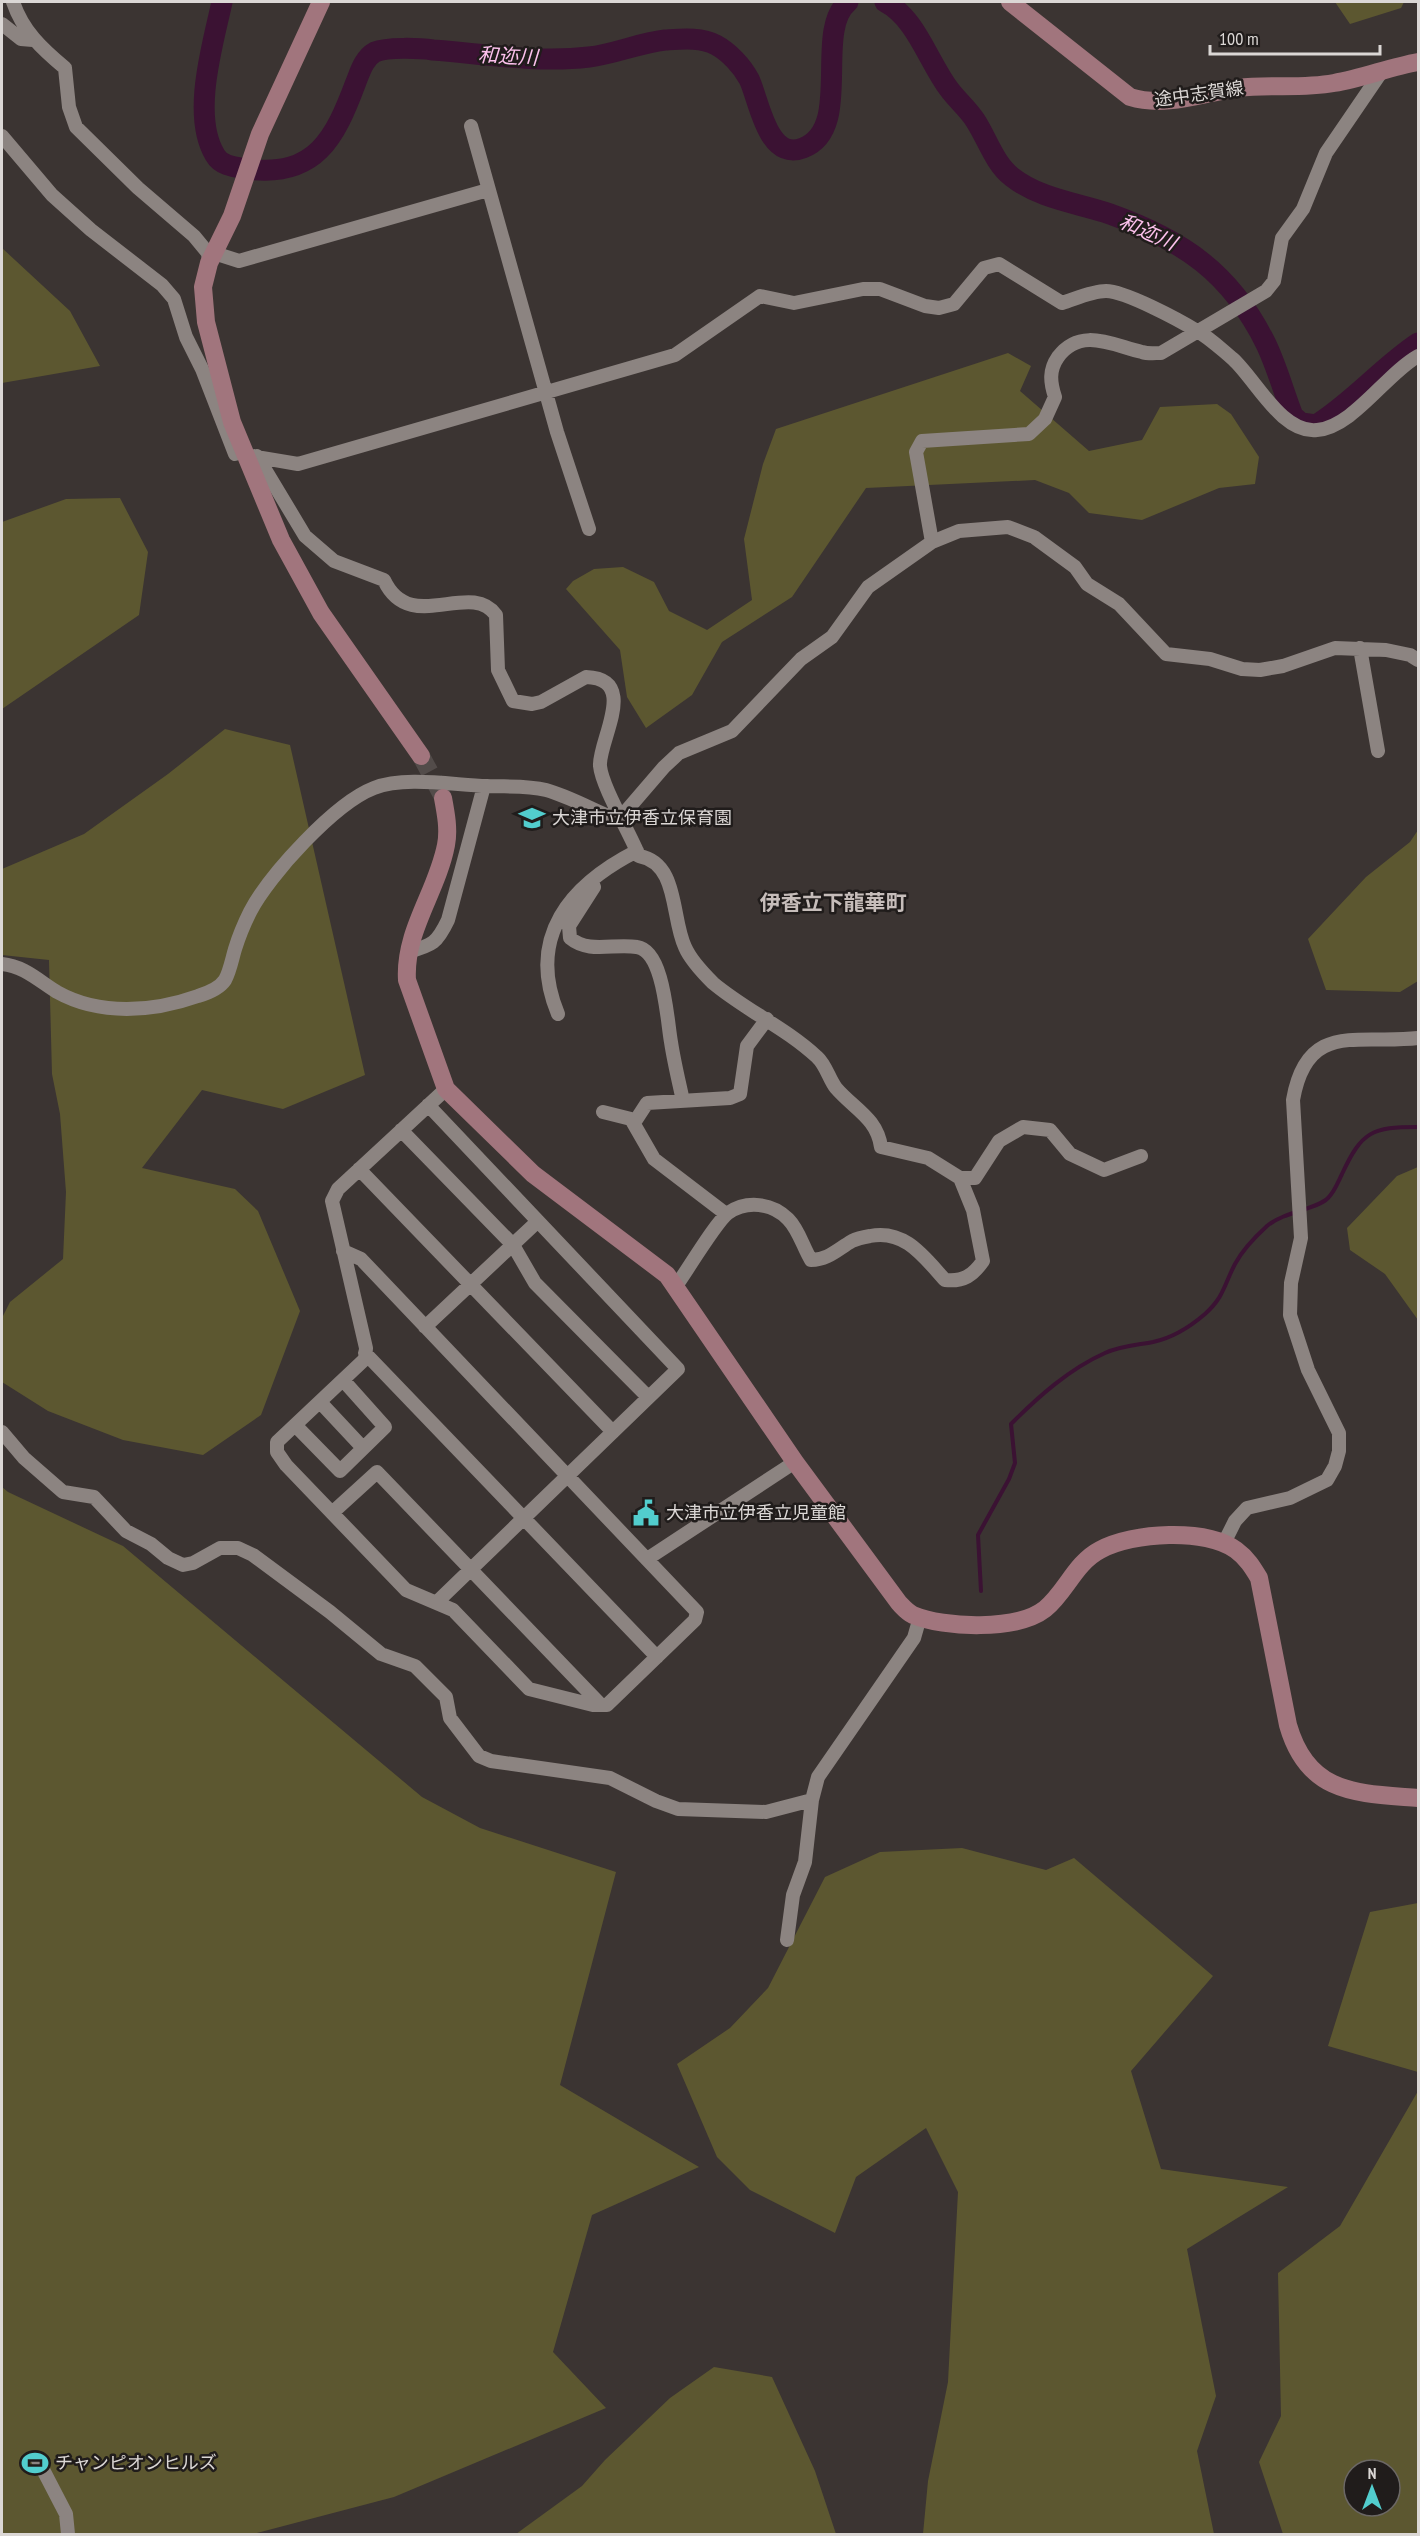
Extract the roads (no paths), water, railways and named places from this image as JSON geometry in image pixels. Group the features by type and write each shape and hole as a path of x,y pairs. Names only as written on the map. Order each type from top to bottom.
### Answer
{"street":[{"path":"13,2 19,19 33,40 65,68 69,107 76,127 138,188 194,236 212,258 239,261 488,190"},
{"path":"321,2 260,134 232,216 212,258 203,287 206,322 232,422 281,540 321,613 422,756"},
{"name":"途中志賀線","path":"1010,2 1131,97 1145,102 1164,102 1247,87 1296,87 1335,83 1419,62"},
{"path":"2,24 21,39 33,40"},
{"path":"932,542 917,464 916,452 922,441 1029,434 1045,419 1055,397 1051,385 1051,369 1060,354 1077,343 1093,340 1108,341 1143,353 1161,353 1266,291 1274,281 1282,238 1303,209 1326,153 1382,71"},
{"path":"471,126 547,394 589,528"},
{"path":"2,136 52,195 91,230 162,285 174,299 186,337 246,456 305,536 334,561 384,580 393,596 402,603 422,606 478,602 491,608 496,615 498,670 513,701 532,704 541,702 586,677 602,680 608,686 612,693 613,710 600,767 605,784 639,856 649,858 657,864 668,878 685,948 713,982 819,1058 835,1087 879,1132 881,1148 928,1158 960,1178 975,1178 999,1141 1023,1127 1050,1130 1070,1154 1104,1170 1141,1156"},
{"path":"246,456 298,464 547,394 675,355 760,296 794,303 863,289 880,289 925,306 939,308 954,304 984,268 999,264 1062,303 1097,292 1114,292 1198,332 1235,361 1277,411 1302,429 1318,430 1336,424 1396,371 1419,356"},
{"path":"2,964 30,973 73,999 121,1010 145,1009 213,990 225,979 242,927 263,889 320,827 353,800 373,789 393,784 544,789 613,818 621,817 663,767 679,753 732,731 801,659 832,637 868,587 932,542 959,531 1008,527 1034,537 1075,567 1087,584 1119,604 1166,654 1210,659 1242,669 1260,670 1283,666 1335,648 1386,650 1410,655 1419,660"},
{"path":"1360,648 1378,751"},
{"path":"408,952 430,946 440,938 448,920 484,786"},
{"path":"444,798 447,844 408,952 407,980 446,1089 533,1174 652,1263 676,1286 795,1462 899,1603 910,1614 920,1617 983,1625 1008,1624 1028,1619 1045,1609 1058,1596 1082,1563 1098,1551 1114,1544 1138,1538 1184,1536 1203,1536 1222,1543 1236,1550 1249,1562 1259,1578 1288,1725 1293,1743 1313,1773 1330,1783 1359,1793 1419,1798"},
{"path":"558,1014 549,992 548,950 553,927 563,909 592,882 614,863 637,851"},
{"path":"592,882 594,887 569,926 570,938 578,944 589,947 640,947 650,953 656,965 669,1016 671,1042 683,1101"},
{"path":"634,1123 648,1103 730,1098 740,1094 747,1046 767,1019"},
{"path":"1226,1539 1235,1521 1247,1508 1290,1498 1327,1480 1335,1466 1339,1451 1339,1433 1308,1370 1290,1315 1291,1283 1301,1238 1293,1100 1296,1082 1305,1062 1318,1050 1336,1040 1392,1041 1419,1038"},
{"path":"343,1251 361,1259 697,1612 695,1620 607,1705 529,1689 453,1610 406,1590 286,1465 277,1452 277,1442 365,1359 332,1201 338,1189 446,1089"},
{"path":"428,1106 678,1369 437,1602"},
{"path":"603,1112 631,1119 654,1159 726,1214"},
{"path":"401,1130 513,1245 535,1283 648,1397"},
{"path":"359,1169 613,1432"},
{"path":"676,1286 726,1214 740,1207 757,1204 774,1208 789,1220 811,1260 823,1260 856,1239 878,1234 899,1236 919,1251 945,1280 957,1281 973,1274 983,1260 973,1210 960,1178"},
{"path":"425,1327 538,1221"},
{"path":"365,1353 657,1657"},
{"path":"295,1425 340,1471 385,1427 343,1380"},
{"path":"320,1402 363,1448"},
{"path":"2,1432 24,1458 63,1492 94,1497 126,1531 151,1544 168,1558 183,1565 193,1563 220,1548 238,1548 253,1555 330,1612 381,1654 415,1666 446,1697 450,1718 479,1756 491,1761 610,1778 656,1801 678,1809 766,1812 812,1800"},
{"path":"646,1559 795,1462"},
{"path":"332,1513 377,1472 601,1705"},
{"path":"786,1940 793,1895 806,1862 812,1800 818,1777 914,1638 920,1617"},
{"path":"38,2460 66,2514 68,2535"}],"waterway":[{"name":"和迩川","path":"222,2 206,79 204,100 208,139 215,155 225,164 247,169 271,170 290,167 306,160 319,150 340,120 365,61 375,52 395,49 570,59 599,56 665,40 704,41 726,51 743,69 773,138 781,146 791,150 803,148 818,137 827,121 833,34 838,16 848,2"},
{"name":"和迩川","path":"885,2 896,9 913,29 941,78 972,116 996,158 1012,177 1035,191 1110,214 1160,235 1202,262 1221,279 1237,297 1266,344 1293,416 1301,423 1316,425 1330,416 1418,343"},
{"path":"981,1591 978,1535 1009,1479 1015,1463 1011,1424 1055,1384 1079,1367 1117,1349 1167,1338 1194,1323 1216,1302 1238,1259 1267,1226 1282,1217 1316,1205 1328,1198 1363,1140 1370,1134 1390,1128 1418,1127"}],"tunnel":[{"path":"421,756 443,797"}],"place":[{"name":"大津市立伊香立保育園","path":"532,818"},
{"name":"大津市立伊香立児童館","path":"646,1513"},
{"name":"チャンピオンヒルズ","path":"35,2463"}],"district":[{"name":"伊香立下龍華町","path":"833,903"}]}
